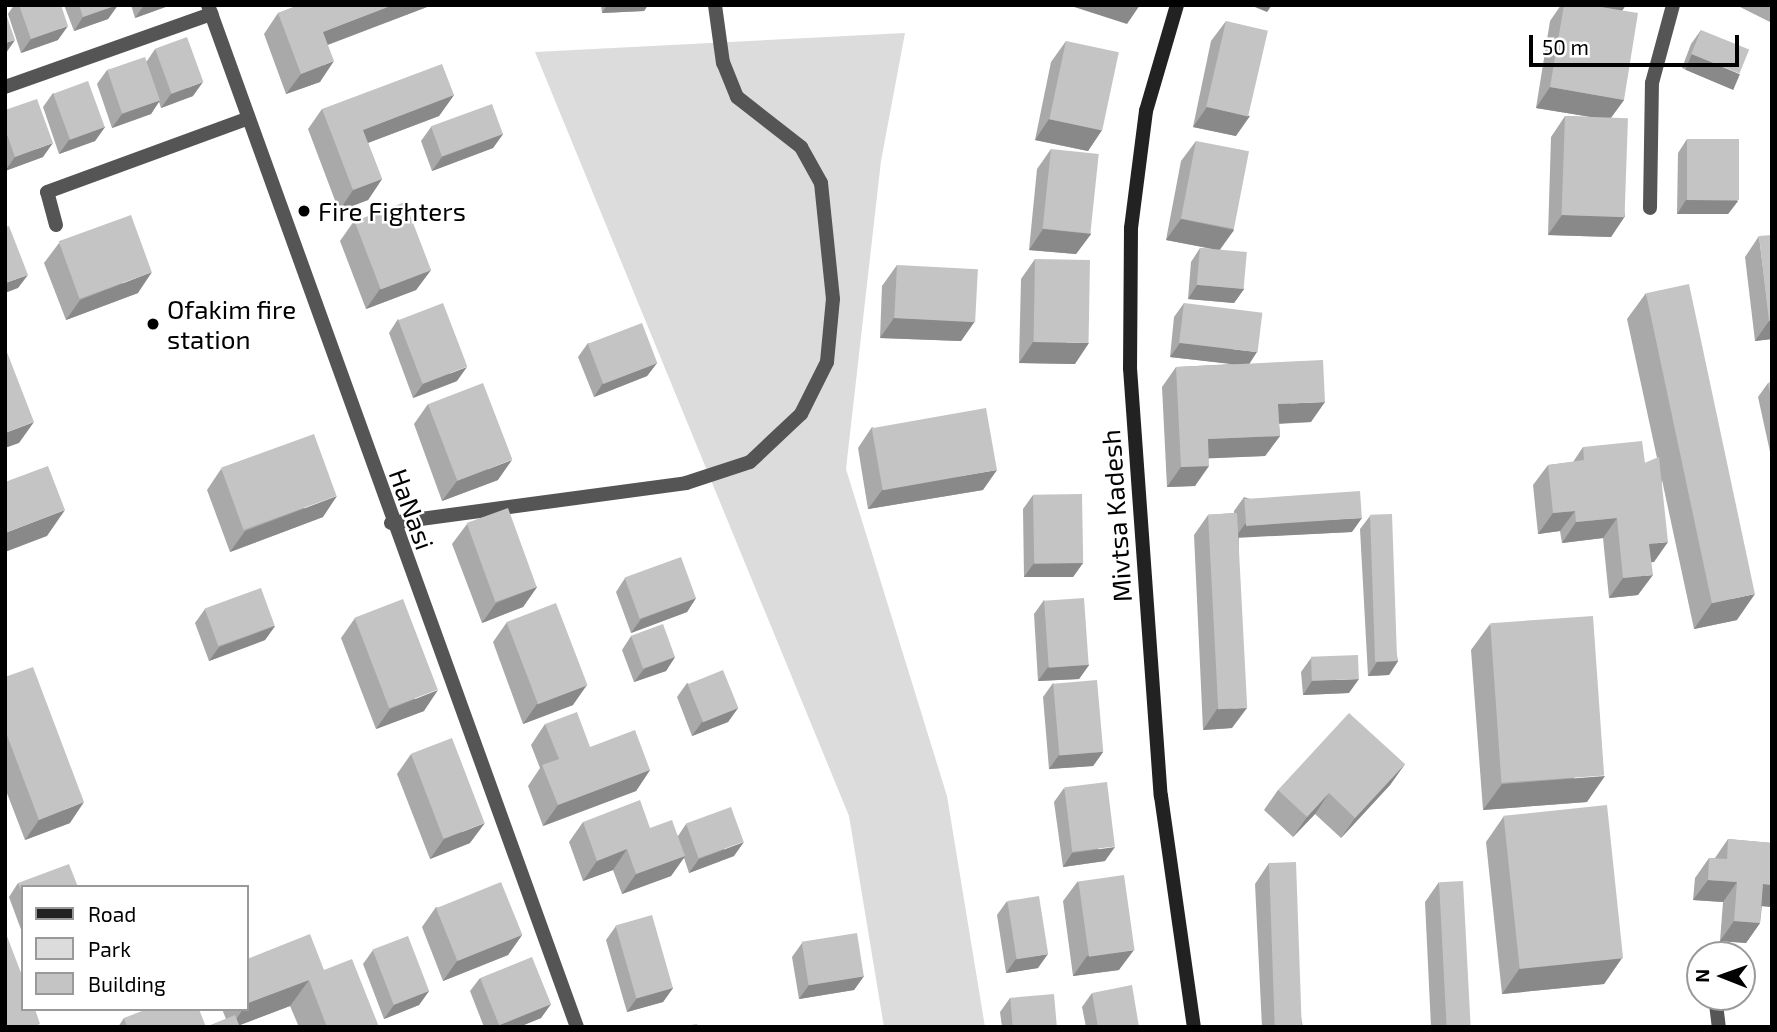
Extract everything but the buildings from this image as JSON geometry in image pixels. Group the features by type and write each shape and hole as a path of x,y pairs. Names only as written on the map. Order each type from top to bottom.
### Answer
{"street":[{"path":"391,523 685,483 750,462 801,414 827,362 833,299 828,217 821,183 801,147 737,97 723,63 715,5"},
{"name":"Mivtsa Kadesh","path":"1177,5 1146,111 1131,228 1130,368 1161,796 1194,1027"},
{"path":"1650,208 1652,83 1673,5"},
{"path":"5,88 209,10"},
{"name":"HaNasi","path":"209,10 391,523 577,1027"},
{"path":"56,225 47,191 247,119"}],"green space":[{"path":"905,33 881,161 846,469 947,796 985,1027 884,1027 849,816 535,52"}],"place":[{"name":"Fire Fighters","path":"304,211"},
{"name":"Ofakim fire station","path":"153,324"}]}
